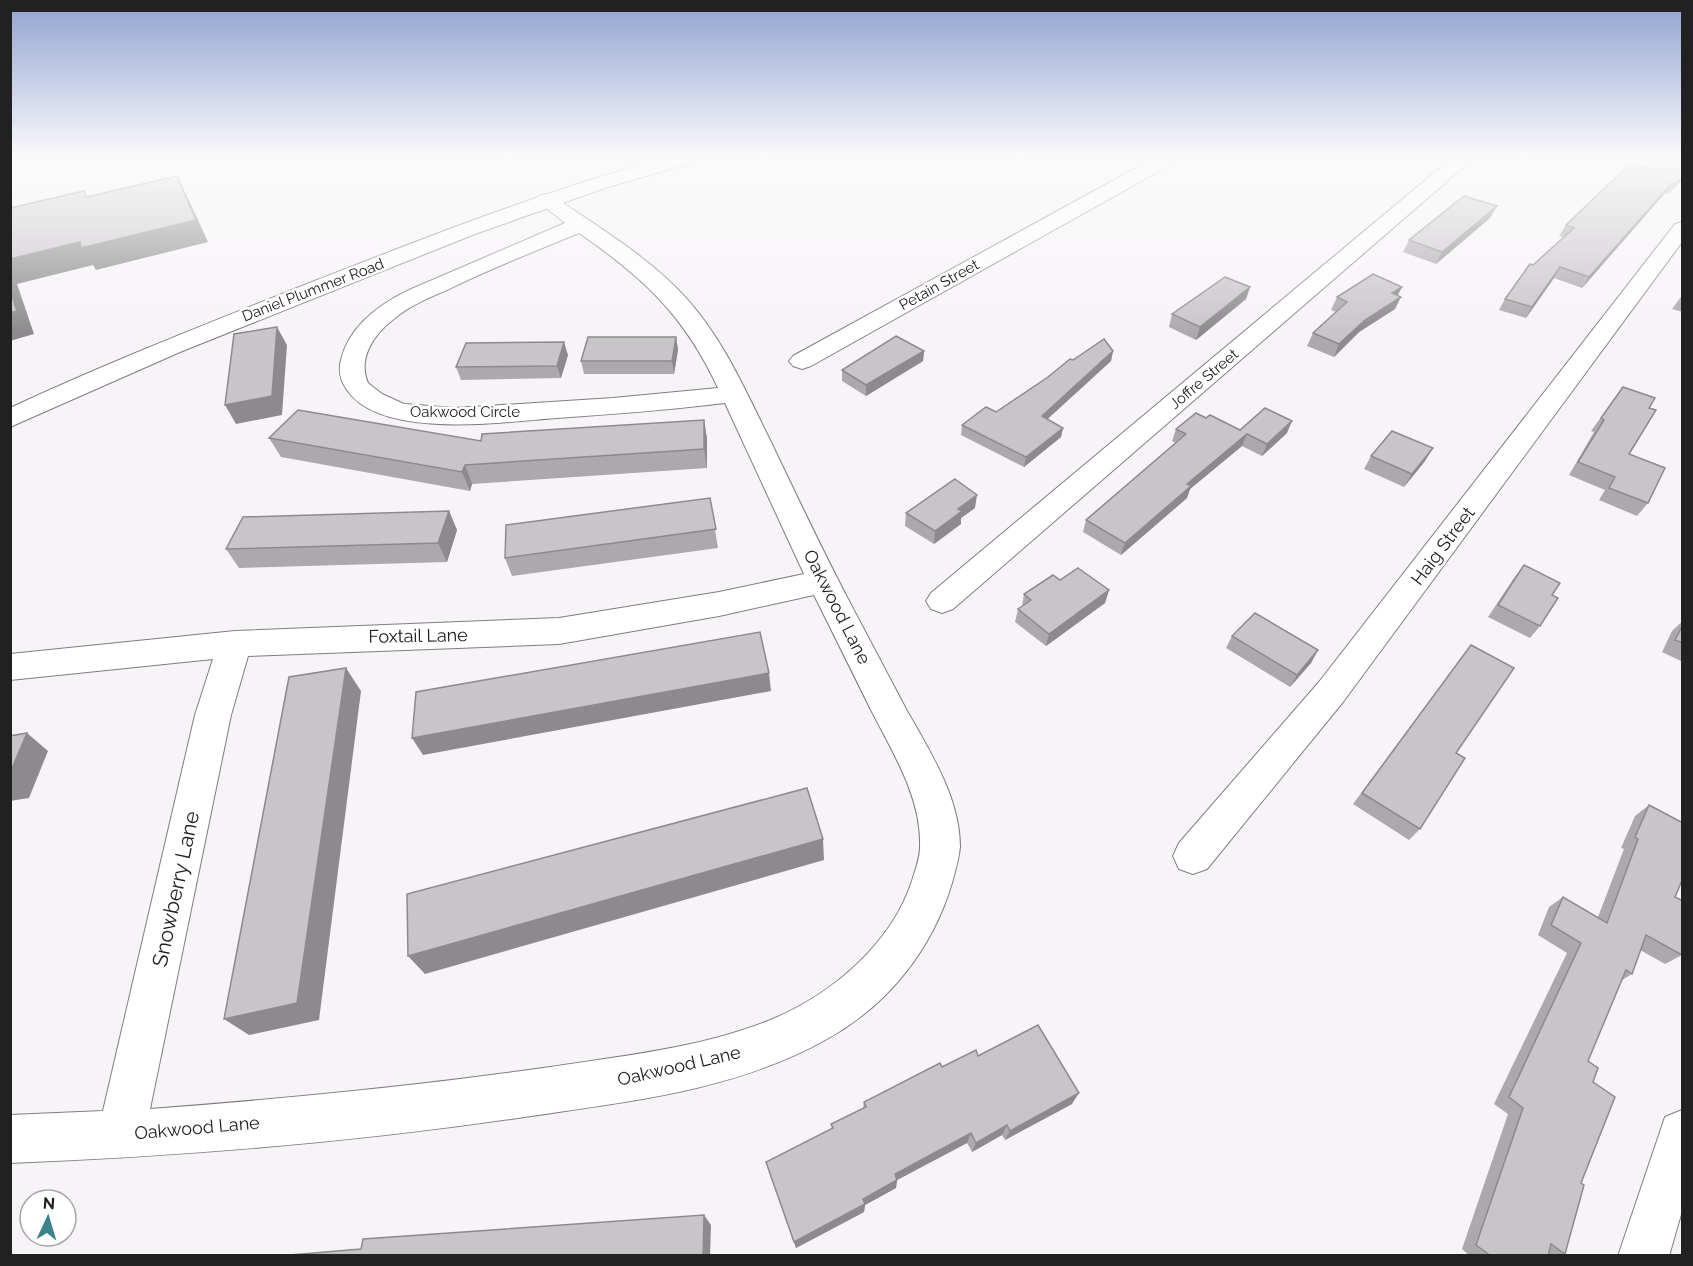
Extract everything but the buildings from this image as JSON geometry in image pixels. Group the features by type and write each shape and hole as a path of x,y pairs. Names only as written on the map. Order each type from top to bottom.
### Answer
{"street":[{"name":"Daniel Plummer Road","path":"10,419 126,365 505,216"},
{"name":"Oakwood Lane","path":"10,1139 121,1135 394,1111 528,1094 656,1074 709,1062 760,1046 808,1025 851,998 886,966 912,928 931,889 940,849 934,810 921,774 823,582 714,353 675,300 624,255 567,216"},
{"name":"Petain Street","path":"802,361 1063,216"},
{"name":"Joffre Street","path":"942,601 1395,216"},
{"name":"Oakwood Circle","path":"579,225 459,275 394,308 378,321 356,349 351,364 353,379 362,392 380,403 402,411 428,414 508,413 661,404 734,394"},
{"name":"Haig Street","path":"1193,856 1331,692 1683,228"},
{"name":"Foxtail Lane","path":"10,667 235,644 559,631 719,604 823,582"},
{"name":"Snowberry Lane","path":"121,1135 213,715 235,644"},
{"path":"1643,1256 1683,1134"}]}
